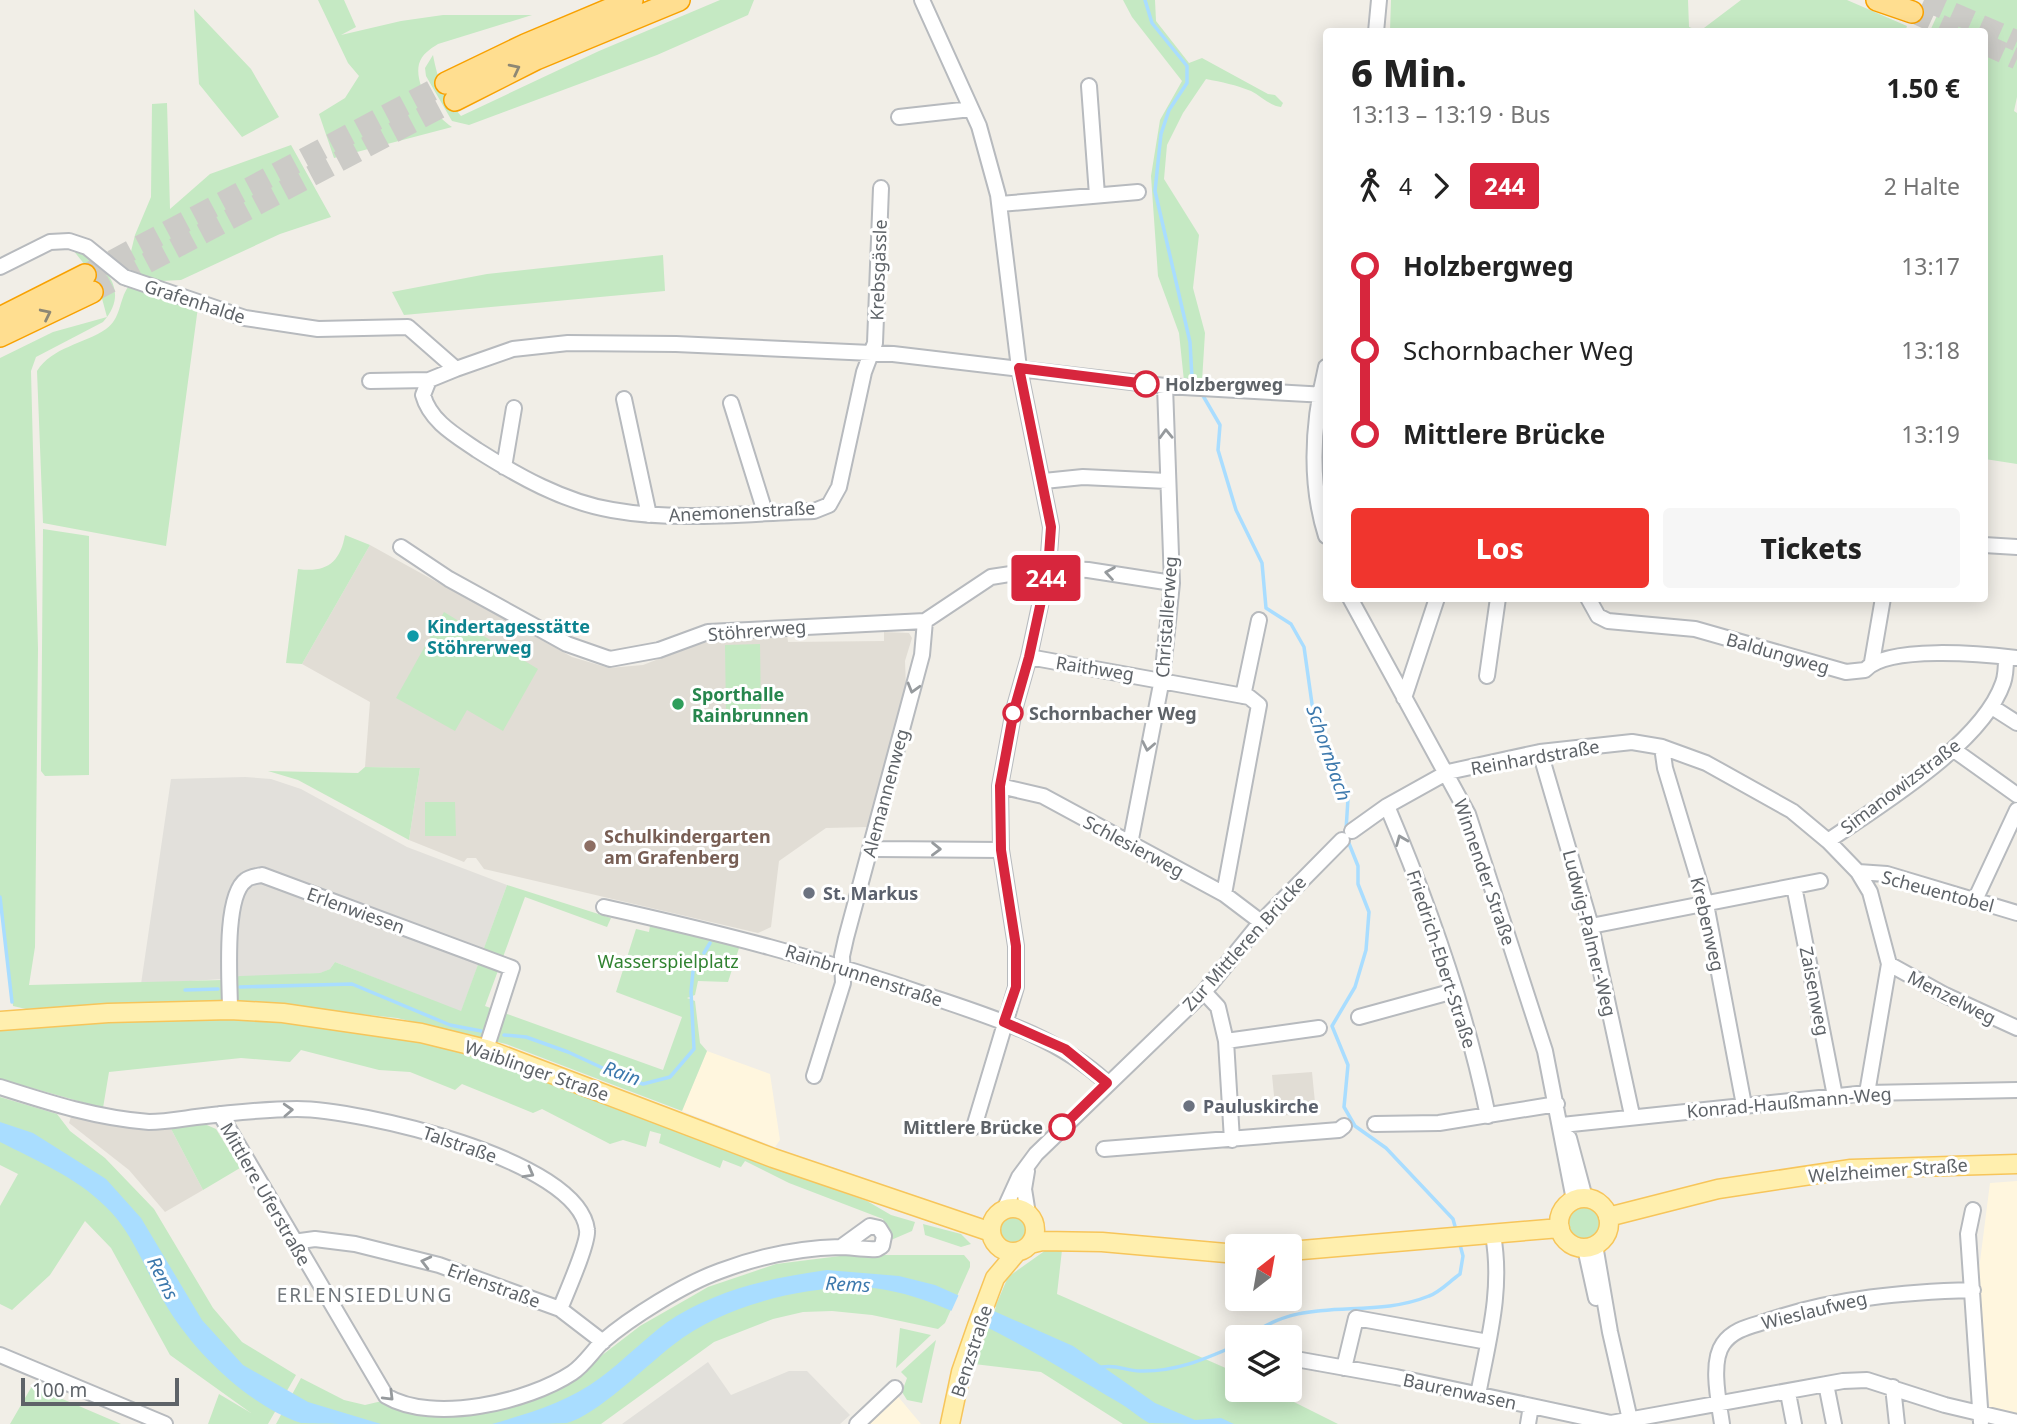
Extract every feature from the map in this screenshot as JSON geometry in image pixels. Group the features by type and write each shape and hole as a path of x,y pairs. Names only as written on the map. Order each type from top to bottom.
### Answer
{"highway":[{"path":"632,0 525,45 450,92 679,0"},
{"path":"1877,0 1912,12"},
{"path":"0,318 88,283 0,336"}],"main road":[{"name":"Waiblinger Straße","path":"0,1021 108,1013 230,1010 282,1013 407,1031 486,1049 786,1163 931,1210 993,1238"},
{"name":"Welzheimer Straße","path":"1605,1211 1718,1189 1851,1169 2017,1164"},
{"path":"1302,1250 1459,1239 1560,1223 1579,1199 1605,1211 1607,1233 1590,1246 1566,1240 1560,1223"},
{"path":"1102,1242 1045,1229 1018,1208 1000,1212 993,1238 1005,1251 1042,1241 1102,1242 1225,1253"},
{"name":"Waiblinger Straße","path":"931,1210 1000,1212"},
{"path":"1024,1248 1035,1234 1031,1218"},
{"path":"1459,1239 1560,1223"},
{"name":"Benzstraße","path":"993,1238 996,1279"},
{"name":"Benzstraße","path":"950,1424 971,1341 996,1279 1024,1248"}],"street":[{"path":"922,0 979,126 1000,204 1019,368 1044,481 1051,527 1048,569 1029,657 1014,710 1000,786 1001,850 1016,946 1016,987 974,1127"},
{"path":"1376,28 1379,0"},
{"path":"1089,86 1097,195"},
{"path":"899,117 971,109"},
{"name":"Krebsgässle","path":"872,352 881,188"},
{"path":"1000,204 1138,192"},
{"name":"Grafenhalde","path":"0,267 50,242 69,240 87,247 124,277 245,318 317,329 408,327 456,369"},
{"path":"370,381 429,380 513,349 568,342 872,352 1164,386 1323,394 1316,430 1316,475 1323,518"},
{"name":"Anemonenstraße","path":"429,380 423,394 427,409 452,433 504,467 574,499 610,510 649,515 814,510 829,505 839,487 864,372 872,352"},
{"name":"Christallerweg","path":"1130,844 1162,679 1172,583 1164,386"},
{"path":"624,399 649,515"},
{"path":"731,403 765,512"},
{"path":"504,467 514,408"},
{"path":"1044,481 1083,477 1167,481"},
{"path":"1988,545 2017,547"},
{"name":"Stöhrerweg","path":"401,547 449,579 567,644 610,659 659,650 709,632 925,621"},
{"path":"925,621 991,577 1048,569 1088,570 1172,583"},
{"name":"Winnender Straße","path":"1352,602 1448,772 1468,814 1545,1051 1562,1125 1568,1133 1579,1199"},
{"path":"1404,698 1436,602"},
{"path":"1487,676 1497,602"},
{"name":"Baldungweg","path":"1590,602 1598,616 1608,621 1695,629 1846,672 1865,670 1872,662 1946,652 2012,657"},
{"path":"1872,662 1882,602"},
{"path":"1224,894 1258,715 1259,705 1243,696 1259,620"},
{"name":"Alemannenweg","path":"814,1076 843,983 846,938 922,655 925,621"},
{"name":"Raithweg","path":"1029,657 1162,679 1243,696"},
{"name":"Simanowizstraße","path":"1828,841 1954,750 1992,707 2012,657"},
{"path":"1992,707 2017,723"},
{"name":"Reinhardstraße","path":"1448,772 1540,752 1632,742 1662,747 1706,763 1792,811 1828,841 1858,872 1870,892 1880,918 1889,964 1867,1093"},
{"name":"Krebenweg","path":"1662,747 1665,768 1706,904 1744,1105"},
{"path":"1954,750 2017,795"},
{"name":"Ludwig-Palmer-Weg","path":"1540,752 1591,926 1632,1115"},
{"name":"Zur Mittleren Brücke","path":"1000,1212 1028,1166 1107,1083 1204,992 1261,922 1347,835 1387,806 1448,772"},
{"name":"Schlesierweg","path":"1000,786 1043,796 1224,894 1261,922"},
{"name":"Friedrich-Ebert-Straße","path":"1387,806 1422,894 1466,1025 1488,1116"},
{"path":"1975,900 2017,810"},
{"path":"871,846 877,849 1001,850"},
{"name":"Scheuentobel","path":"1858,872 1887,874 2017,913"},
{"name":"Erlenwiesen","path":"230,1010 230,930 236,893 246,880 262,875 512,968 486,1049"},
{"path":"1591,926 1820,881"},
{"name":"Zaisenweg","path":"1794,886 1835,1096"},
{"name":"Rainbrunnenstraße","path":"604,907 773,946 843,966 1004,1022 1065,1049 1107,1083"},
{"name":"Menzelweg","path":"1889,964 1945,995 2017,1028"},
{"path":"1359,1017 1454,991"},
{"path":"1204,992 1218,1007 1226,1041 1232,1140"},
{"path":"1226,1041 1319,1028"},
{"name":"Mittlere Uferstraße","path":"0,1087 106,1118 153,1122 220,1114 386,1396 401,1407 440,1411 490,1405 532,1393 574,1372 603,1342 658,1304 718,1271 793,1252 841,1247"},
{"name":"Konrad-Haußmann-Weg","path":"1562,1125 1632,1115 1867,1093 2017,1090"},
{"path":"1375,1124 1439,1123 1557,1104"},
{"name":"Talstraße","path":"220,1114 297,1109 371,1117 447,1136 500,1157 553,1186 582,1210 588,1232 560,1309"},
{"path":"1104,1149 1339,1130 1344,1126"},
{"path":"1028,1166 1024,1189 1031,1218"},
{"path":"1973,1210 1968,1234 1981,1419"},
{"path":"1478,1395 1497,1300 1498,1266 1493,1235"},
{"name":"Erlenstraße","path":"293,1242 315,1239 439,1265 560,1309 603,1342"},
{"path":"1590,1246 1598,1302 1610,1332 1631,1422"},
{"name":"Wieslaufweg","path":"1722,1424 1718,1364 1721,1346 1736,1331 1833,1302 1877,1295 1973,1290"},
{"path":"1344,1368 1356,1318 1488,1342"},
{"path":"0,1355 165,1424"},
{"name":"Baurenwasen","path":"1302,1361 1611,1423 1683,1418 1720,1404 1826,1384 1867,1380 1894,1387 1981,1419 2017,1422"},
{"path":"1826,1384 1834,1424"},
{"path":"1894,1387 1897,1424"},
{"path":"857,1424 895,1388"},
{"path":"1788,1393 1794,1424"},
{"path":"1528,1424 1531,1406"}],"shaded area":[{"path":"370,545 572,657 609,668 643,665 695,645 723,639 787,634 788,642 884,641 884,632 909,633 912,638 905,661 906,688 867,827 826,828 779,861 771,927 758,933 484,869 476,858 467,858 464,862 409,840 420,768 365,767 370,702 302,664"},
{"path":"171,779 271,779 301,789 407,847 507,885 461,1012 335,962 330,969 321,973 141,984"},
{"path":"707,1051 770,1074 780,1140 775,1147 682,1111"},
{"path":"1312,1072 1316,1113 1276,1116 1272,1075"},
{"path":"71,1117 121,1126 169,1125 203,1190 165,1212 129,1170 69,1123"},
{"path":"2017,1181 2017,1424 1991,1424 1978,1277 1990,1183"},
{"path":"708,1362 731,1395 789,1371 807,1371 850,1415 840,1424 622,1424"},
{"path":"895,1393 921,1424 862,1424"}],"green space":[{"path":"318,0 344,0 356,27 341,35 401,21 443,15 532,15 438,44 422,57 418,72 423,90 433,108 452,127 334,158 319,114 345,98 359,76 348,63"},
{"path":"720,0 754,0 748,15 657,55 469,125 452,121 426,76 425,68 433,55 443,88 461,116 599,51"},
{"path":"1123,0 1155,0 1156,21 1189,63 1202,58 1268,94 1275,95 1283,103 1281,107 1277,106 1251,91 1206,79 1183,113 1167,145 1164,179 1199,235 1193,288 1205,333 1202,381 1184,381 1179,333 1158,276 1151,176 1160,120 1182,81 1132,17"},
{"path":"1391,0 1688,0 1689,27 1692,28 1390,28"},
{"path":"1741,0 1847,0 1907,26 1704,28"},
{"path":"1944,0 2017,0 2017,97 2014,111 2017,113 2017,464 1988,459 1988,28 1931,28"},
{"path":"194,9 251,69 279,117 242,137 199,84"},
{"path":"167,103 170,209 210,174 291,145 331,217 280,234 181,280 161,281 137,275 127,268 135,235 151,197 152,104"},
{"path":"69,245 91,258 109,276 115,297 107,316 97,280"},
{"path":"663,255 665,291 404,315 392,292 487,274"},
{"path":"135,286 198,307 166,546 43,523 37,371 51,356 111,325 128,287"},
{"name":"Wasserspielplatz","path":"106,317 103,322 36,357 31,371 38,649 35,947 29,985 223,980 240,976 320,973 330,969 335,962 461,1011 507,885 611,918 607,927 525,897 485,1006 663,1070 682,1017 616,992 636,929 649,932 650,926 740,945 728,982 698,981 695,995 687,998 695,1001 700,1043 707,1051 682,1111 506,1044 397,1018 257,1003 203,1001 26,1009 13,1006 0,899 0,358 53,332"},
{"path":"43,529 89,536 89,775 45,776 41,771"},
{"path":"345,535 370,545 302,664 286,663 298,569 316,569 330,564 339,553"},
{"path":"444,612 538,669 503,731 467,710 455,731 396,698"},
{"path":"760,644 761,714 726,715 725,645"},
{"path":"365,767 420,768 409,840 298,780 268,771 358,773"},
{"path":"425,802 455,802 456,836 425,836"},
{"path":"227,1018 365,1030 447,1049 508,1067 629,1110 867,1201 891,1215 915,1222 912,1231 891,1240 883,1219 789,1183 745,1161 741,1167 723,1160 720,1168 659,1143 661,1134 650,1131 646,1147 623,1140 610,1144 542,1109 533,1113 462,1084 455,1090 410,1072 379,1070 301,1050 290,1062 241,1058 109,1072 103,1108 0,1079 0,1030 65,1023"},
{"path":"0,1097 57,1114 70,1131 105,1158 154,1209 213,1308 242,1342 296,1375 268,1424 208,1424 219,1394 251,1413 170,1355 111,1248 85,1221 50,1275 12,1310 0,1304 0,1206 18,1174 0,1165"},
{"path":"200,1122 216,1129 240,1168 203,1190 169,1125"},
{"path":"1584,1205 1596,1211 1602,1223 1596,1235 1584,1241 1572,1235 1566,1223 1572,1211"},
{"path":"1014,1213 1026,1218 1031,1230 1026,1242 1014,1247 1002,1242 997,1230 1002,1218"},
{"path":"923,1224 961,1234 971,1244 961,1247 925,1235"},
{"path":"1046,1250 1062,1250 1057,1294 1225,1368 1225,1402 1294,1402 1338,1424 1123,1424 1041,1372 974,1364 981,1340 1008,1277"},
{"path":"848,1255 964,1255 970,1262 970,1267 945,1323 938,1329 872,1315 832,1311 803,1312 773,1319 714,1342 601,1424 276,1424 301,1378 344,1400 365,1405 382,1401 412,1413 455,1417 500,1407 575,1376 640,1326 708,1287 776,1264"},
{"path":"900,1328 931,1335 896,1368"},
{"path":"936,1340 922,1403 907,1400 902,1392 907,1378 901,1372"},
{"path":"32,1386 121,1424 10,1424"}],"water":[{"name":"Rems","path":"0,1122 33,1133 106,1179 141,1218 202,1320 243,1365 308,1402 381,1424 301,1423 244,1392 210,1361 181,1327 161,1297 133,1242 115,1217 81,1186 0,1142"},
{"name":"Rems","path":"827,1270 899,1276 935,1285 1073,1346 1155,1403 1195,1420 1221,1418 1234,1424 1149,1423 1122,1404 989,1328 918,1298 884,1289 853,1287 782,1296 735,1310 713,1320 673,1345 593,1410 567,1423 492,1424 548,1406 575,1394 608,1371 666,1323 703,1302 743,1287"}],"pier":[{"path":"960,1292 996,1307 986,1330 950,1314"}],"waterway":[{"name":"Schornbach","path":"1145,0 1152,23 1187,66 1187,83 1169,110 1161,134 1155,191 1190,342 1192,378 1196,384"},
{"name":"Schornbach","path":"1202,394 1220,425 1218,450 1236,510 1262,563 1266,608 1291,624 1304,647 1314,718 1348,799 1346,830"},
{"name":"Schornbach","path":"1348,841 1358,866 1358,884 1369,912 1366,950 1355,987 1332,1026 1348,1065 1344,1107 1355,1126 1386,1148 1453,1219 1456,1230"},
{"path":"0,897 12,1002"},
{"path":"704,953 710,943"},
{"name":"Rain","path":"504,1035 526,1037 643,1084 670,1077 694,1049 691,992 693,971"},
{"name":"Rain","path":"240,987 352,984 450,1025 481,1031"},
{"path":"185,990 218,989"},
{"name":"Schornbach","path":"1268,1325 1314,1311 1383,1307 1433,1294 1460,1274 1463,1256 1459,1241"},
{"name":"Schornbach","path":"1102,1367 1153,1371 1178,1367 1225,1350"}],"tunnel":[{"path":"1924,0 1988,28"},
{"path":"1912,12 1947,28"},
{"path":"1988,28 2017,41"},
{"path":"1988,46 2017,59"},
{"path":"85,275 446,83"},
{"path":"92,292 455,100"}],"bus line":[{"name":"244","path":"1062,1127 1107,1083 1065,1049 1004,1022 1016,987 1016,946 1001,850 1000,786 1014,710 1029,657 1048,569 1051,527 1044,481 1019,368 1146,384"}],"place":[{"name":"Holzbergweg","path":"1146,384"},
{"name":"Kindertagesstätte Stöhrerweg","path":"413,636"},
{"name":"Sporthalle Rainbrunnen","path":"678,704"},
{"name":"Schornbacher Weg","path":"1013,713"},
{"name":"Schulkindergarten am Grafenberg","path":"590,846"},
{"name":"St. Markus","path":"809,893"},
{"name":"Pauluskirche","path":"1189,1106"},
{"name":"Mittlere Brücke","path":"1062,1127"}],"district":[{"name":"ERLENSIEDLUNG","path":"365,1295"}]}
